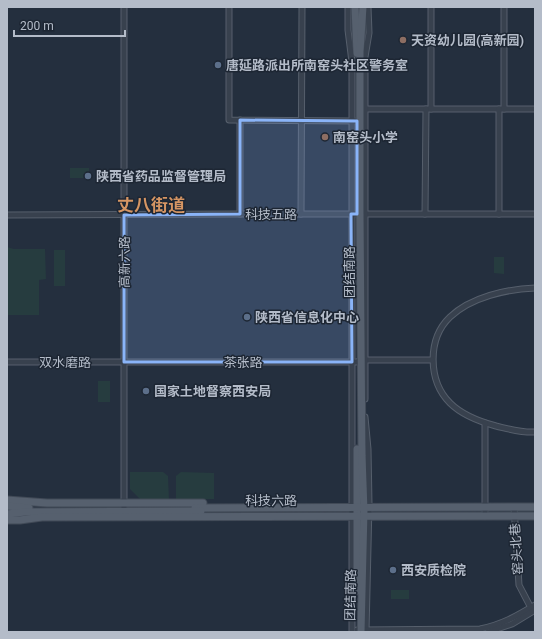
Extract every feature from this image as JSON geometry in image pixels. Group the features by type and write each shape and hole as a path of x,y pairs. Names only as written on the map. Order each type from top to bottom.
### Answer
{"main road":[{"name":"团结南路","path":"355,7 357,56 355,121 358,214 361,509 360,631"},
{"name":"团结南路","path":"358,214 363,109 360,51 363,7"},
{"path":"7,500 124,510"},
{"path":"485,507 535,503"},
{"name":"科技六路","path":"7,506 25,508 124,510"},
{"name":"科技六路","path":"7,514 25,512 124,510 485,507 514,512 535,511"},
{"name":"科技六路","path":"514,512 535,507"},
{"path":"361,509 514,512 535,516"},
{"path":"7,520 124,510"}],"street":[{"name":"高新六路","path":"124,7 124,510"},
{"path":"229,7 229,120 355,121 352,62 348,30 348,7"},
{"path":"301,214 302,7"},
{"path":"368,7 369,33 365,57 363,109 535,110"},
{"path":"426,214 431,7"},
{"path":"499,214 504,7"},
{"path":"240,120 240,214"},
{"name":"科技五路","path":"7,215 535,214"},
{"path":"535,288 524,288 502,292 460,308 449,318 440,330 434,346 432,360 440,388 450,403 458,410 485,423 526,433 535,432"},
{"name":"茶张路","path":"124,362 432,360"},
{"path":"359,361 361,509 360,631 480,629 491,627 534,609"},
{"name":"双水磨路","path":"7,362 124,362"},
{"path":"485,423 485,507"},
{"name":"窑头北巷","path":"514,512 519,585 534,609"},
{"path":"488,632 512,624 534,609"}],"highlighted area":[{"path":"240,120 357,121 357,214 351,214 352,362 124,362 124,215 240,214"}],"green space":[{"path":"70,168 89,168 89,178 70,178"},
{"path":"7,247 14,249 45,249 46,279 39,280 39,315 7,315"},
{"path":"54,250 65,250 65,286 54,286"},
{"path":"494,257 504,257 504,274 494,273"},
{"path":"98,381 110,381 110,402 98,402"},
{"path":"130,472 163,472 168,476 169,500 141,500 130,489"},
{"path":"181,472 214,473 214,499 176,500 176,476"},
{"path":"391,590 409,590 409,599 391,599"}],"place":[{"name":"天资幼儿园(高新园)","path":"403,40"},
{"name":"唐延路派出所南窑头社区警务室","path":"218,65"},
{"name":"南窑头小学","path":"325,137"},
{"name":"陕西省药品监督管理局","path":"88,176"},
{"name":"陕西省信息化中心","path":"247,317"},
{"name":"国家土地督察西安局","path":"146,391"},
{"name":"西安质检院","path":"393,570"}],"district":[{"name":"丈八街道","path":"151,205"}]}
